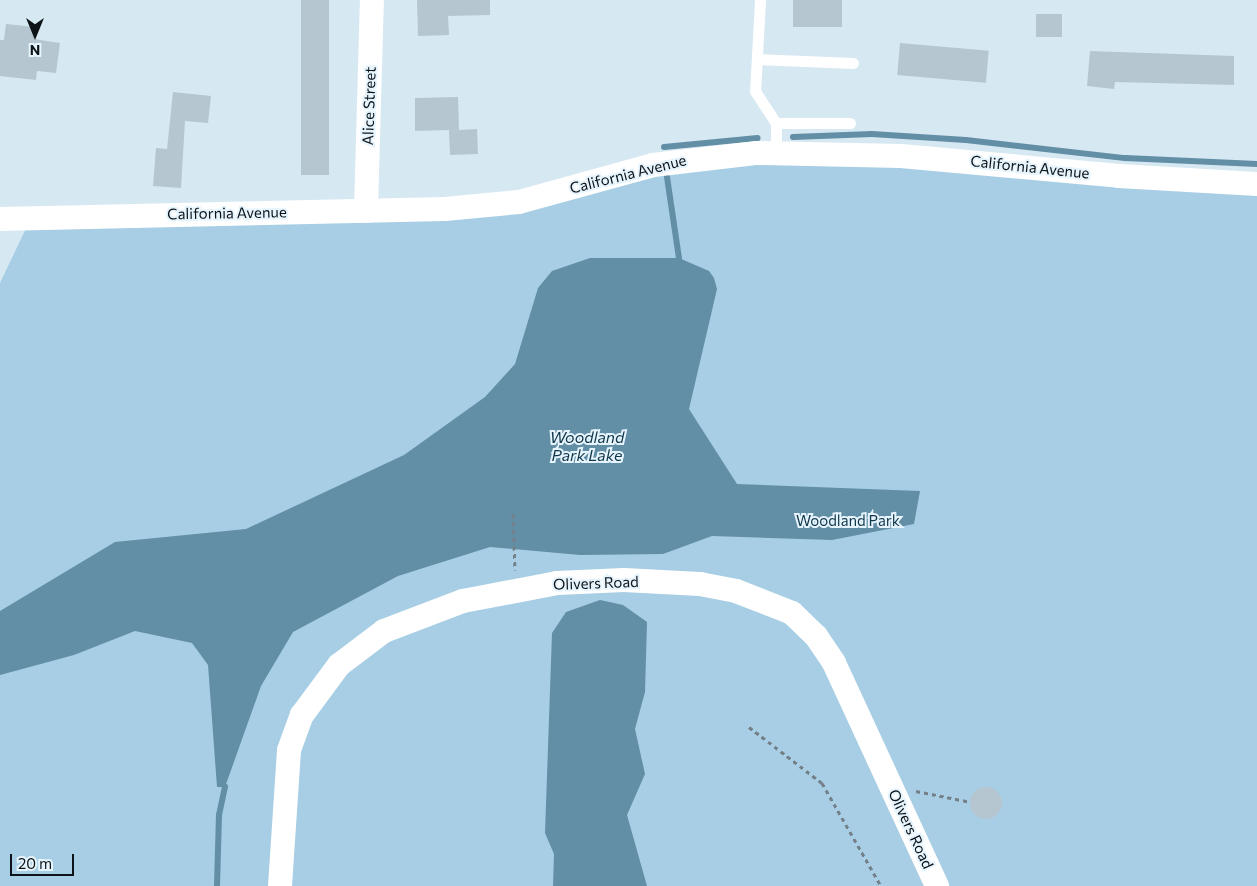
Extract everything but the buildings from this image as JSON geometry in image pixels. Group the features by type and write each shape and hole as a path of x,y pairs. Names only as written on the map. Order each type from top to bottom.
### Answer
{"street":[{"name":"Alice Street","path":"366,211 372,0"},
{"name":"California Avenue","path":"0,219 366,211 519,202 653,165 704,156 776,153 900,156 1119,176 1257,184"},
{"name":"Olivers Road","path":"280,886 289,750 302,715 320,686 360,646 384,631 462,601 515,589 606,581 700,584 736,591 792,613 816,636 834,662 937,886"}],"lane":[{"path":"760,0 755,91 776,123 776,153"},
{"path":"757,59 854,63"},
{"path":"776,123 850,123"}],"path":[{"path":"513,514 515,556"},
{"path":"749,727 822,783 881,886"},
{"path":"891,786 971,802"}],"green space":[{"name":"Woodland Park","path":"850,155 1257,182 1257,886 0,886 0,283 31,218 519,202 678,161"}],"water":[{"name":"Woodland Park Lake","path":"590,258 679,258 709,271 714,278 717,289 689,409 737,484 920,491 914,524 832,540 712,536 663,554 580,555 490,547 398,576 293,632 261,686 225,787 217,787 208,665 192,643 135,631 74,655 0,675 0,611 115,542 246,529 404,455 485,397 515,364 538,288 552,271"},
{"path":"600,600 623,605 647,622 645,692 635,729 645,774 627,815 647,886 553,886 554,854 545,833 552,633 566,612"}],"waterway":[{"path":"793,137 872,134 966,140 1125,158 1257,164"},
{"path":"664,147 758,138"},
{"path":"667,177 679,258"},
{"path":"217,886 219,815 225,787"}]}
